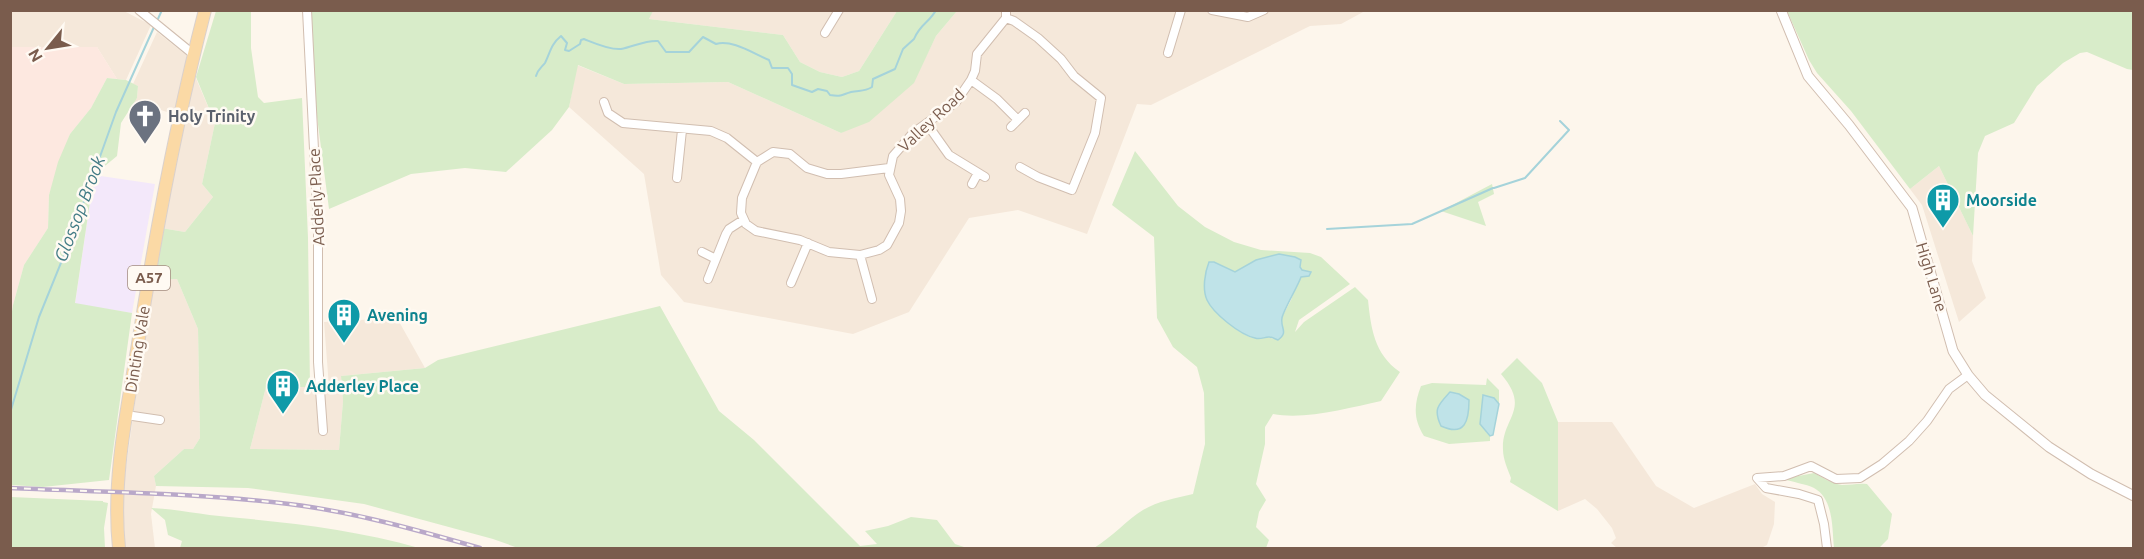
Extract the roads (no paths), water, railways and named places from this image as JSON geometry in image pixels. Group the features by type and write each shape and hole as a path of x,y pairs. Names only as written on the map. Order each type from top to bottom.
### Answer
{"main road":[{"name":"Dinting Vale","path":"119,549 117,487 126,416 165,180 205,10"}],"street":[{"name":"Adderly Place","path":"307,10 318,229 319,383 323,431"},
{"path":"825,33 839,10"},
{"path":"1168,53 1181,10"},
{"path":"1212,10 1248,16 1264,10"},
{"name":"High Lane","path":"1781,10 1808,76 1849,125 1912,208 1953,351 1968,375 1985,395 2049,447 2091,474 2133,496"},
{"path":"142,13 193,54"},
{"path":"1006,14 1038,38 1061,59 1074,76 1101,98 1095,133 1072,190 1038,177 1020,167"},
{"name":"Valley Road","path":"743,220 756,231 808,243 828,252 860,255 879,250 887,245 899,223 901,211 900,199 889,175 893,156 913,133 956,102 975,71 977,54 1006,14"},
{"path":"971,80 997,99 1018,120"},
{"path":"604,102 608,113 623,123 711,131 727,138 757,162 740,206 743,220 726,234 708,279"},
{"path":"1011,127 1025,113"},
{"path":"927,124 949,155 982,175 972,184"},
{"path":"677,178 682,130"},
{"name":"Valley Road","path":"757,162 773,152 781,152 790,154 807,168 827,174 889,168"},
{"path":"791,282 808,243"},
{"path":"702,252 716,259"},
{"path":"860,255 872,299"},
{"path":"1827,549 1818,500 1766,488 1757,478 1784,476 1811,466 1836,479 1860,478 1882,464 1909,441 1927,421 1949,389 1968,375"},
{"path":"126,416 160,420"}],"water":[{"path":"1279,254 1301,260 1302,270 1311,272 1309,276 1301,277 1285,310 1282,318 1283,335 1278,340 1270,337 1259,339 1235,328 1210,305 1205,291 1206,271 1209,262 1235,272 1256,260"},
{"path":"1450,392 1469,400 1464,425 1456,430 1441,426 1437,415 1440,404"},
{"path":"1483,395 1494,398 1499,404 1493,435 1490,436 1480,424"}],"waterway":[{"name":"Glossop Brook","path":"157,21 162,10"},
{"path":"536,76 553,45 561,36 567,43 565,50 569,51 584,39 616,49 658,41 666,52 689,52 703,37 716,44 736,45 750,51 769,60 772,68 788,68 792,74 792,85 812,92 818,89 827,91 830,95 839,96 869,89 872,87 873,79 895,69 903,49 914,39 936,10"},
{"name":"Glossop Brook","path":"10,413 39,317 69,243 116,112 154,27"},
{"path":"1494,188 1525,178 1569,130 1560,121"},
{"path":"1327,229 1412,224 1493,188"}],"railway":[{"path":"10,488 185,495 313,507 409,528 480,548"}],"place":[{"name":"Holy Trinity","path":"145,145"},
{"name":"Moorside","path":"1943,229"},
{"name":"Avening","path":"344,344"},
{"name":"Adderley Place","path":"283,415"}]}
